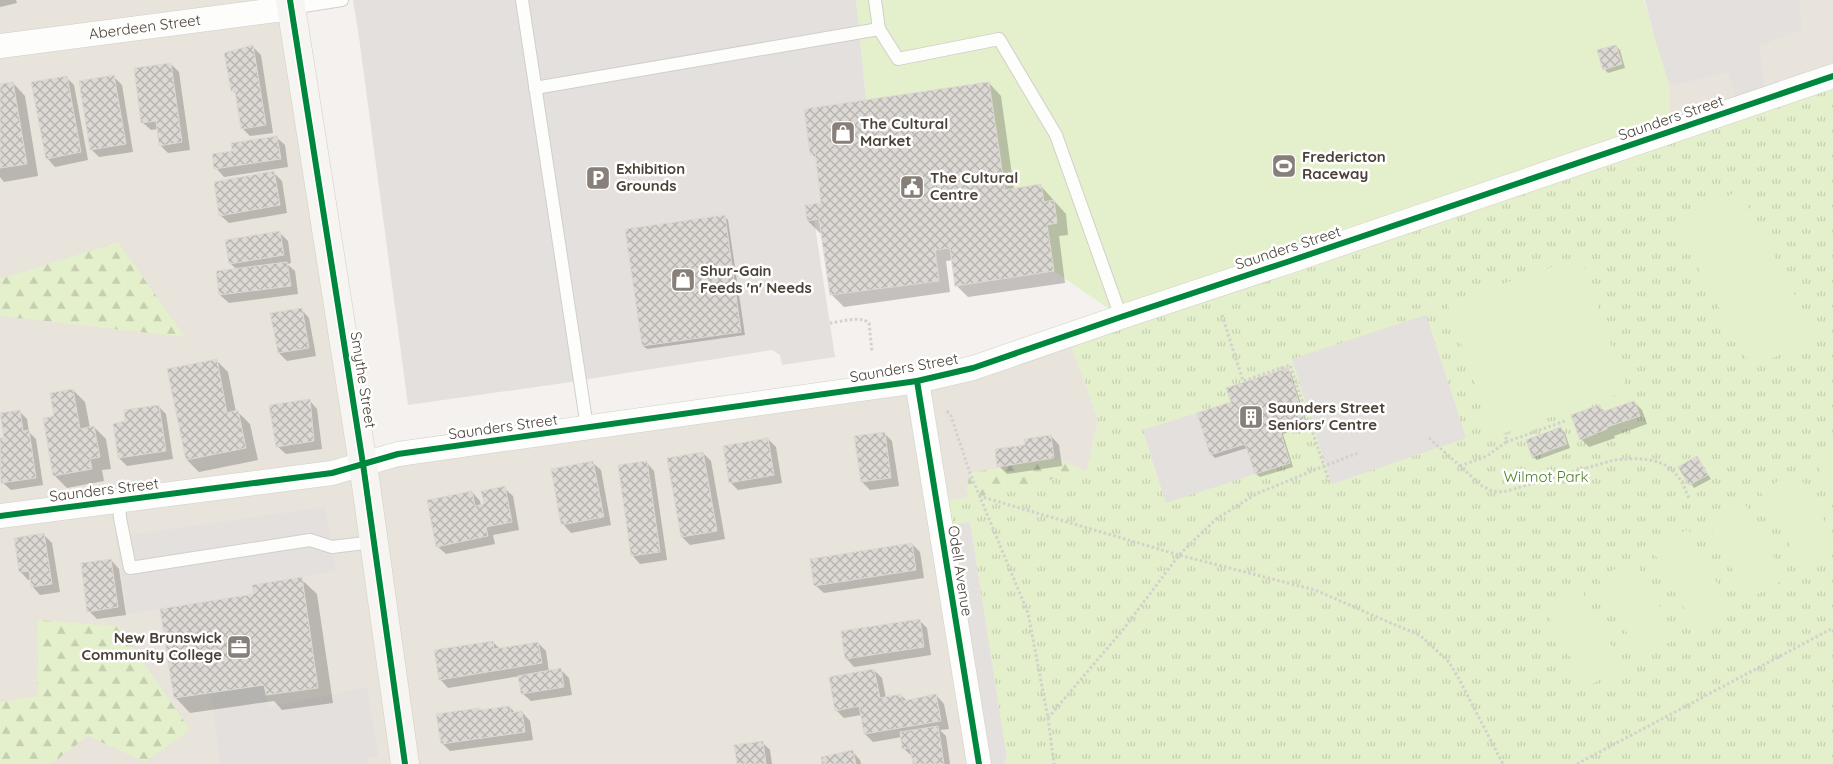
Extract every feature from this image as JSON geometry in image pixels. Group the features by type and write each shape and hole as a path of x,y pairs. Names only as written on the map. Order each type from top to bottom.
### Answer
{"main road":[{"name":"Smythe Street","path":"291,4 363,464 405,764"}],"street":[{"name":"Aberdeen Street","path":"0,46 291,4"},
{"name":"Saunders Street","path":"0,516 332,473 398,454 917,382 973,368 1120,316 1290,261 1833,76"},
{"name":"Odell Avenue","path":"917,382 978,764"}],"lane":[{"path":"291,4 342,0"},
{"path":"522,0 587,428"},
{"path":"875,0 879,30 898,59 999,39 1056,135 1120,316"},
{"path":"535,88 879,30"},
{"path":"119,500 120,518 130,568 310,540 332,547 373,542"}],"path":[{"path":"1222,315 1243,380 1290,365 1329,481"},
{"path":"830,323 866,320 869,323 872,352"},
{"path":"944,408 951,416 970,473 1028,613 1048,718 1054,764"},
{"path":"1460,466 1487,456 1506,442 1565,421"},
{"path":"1506,433 1506,442"},
{"path":"1429,438 1482,486 1492,491 1503,492 1614,460 1632,458 1665,463 1679,478 1690,500"},
{"path":"1048,718 1122,631 1179,555 1216,520 1256,494 1358,453"},
{"path":"979,496 1179,555 1315,590 1420,636 1449,662 1502,764"},
{"path":"1577,764 1833,628"}],"shaded area":[{"path":"0,0 290,0 364,464 799,397 1068,335 1098,420 1087,471 979,496 936,503 979,764 0,764"},
{"name":"Exhibition Grounds","path":"353,0 856,0 866,100 804,109 810,153 815,153 821,203 805,205 807,221 814,220 835,357 782,365 780,355 772,350 408,405","holes":["725,215 741,331 642,346 625,229"]},
{"path":"1645,0 1833,0 1833,76 1670,132 1655,39"},
{"path":"1645,0 1799,0 1802,29 1759,46 1766,98 1739,107 1728,72 1670,86"},
{"path":"1426,315 1466,438 1332,484 1292,359"},
{"path":"1197,413 1210,455 1245,444 1255,474 1166,503 1143,430"},
{"path":"325,507 336,571 252,585 254,594 127,614 116,537"},
{"path":"970,522 1007,758 1003,764 979,764 939,526"},
{"path":"264,685 268,707 367,687 378,756 367,758 368,764 220,764 211,692"}],"green space":[{"name":"Fredericton Raceway","path":"856,0 1644,0 1670,86 1670,132 1121,317 1054,271 1047,225 1053,200 1044,202 1041,184 1005,190 989,82 866,100"},
{"name":"Wilmot Park","path":"1833,76 1833,764 1003,764 1007,758 970,522 939,526 936,502 979,496 1087,471 1098,420 1068,335"},
{"path":"1739,190 1816,335 1752,369 1675,225"},
{"path":"118,242 185,337 0,316 0,279"},
{"path":"1581,257 1627,391 1493,437 1447,303"},
{"path":"1833,451 1833,496 1815,461"},
{"path":"1054,458 1087,471 979,510 966,491 970,473"},
{"path":"1797,471 1833,538 1833,554 1803,570 1760,491"},
{"path":"1743,500 1785,579 1748,599 1706,520"},
{"path":"1688,529 1731,609 1695,629 1652,549"},
{"path":"1634,559 1677,638 1640,658 1598,578"},
{"path":"1580,588 1623,667 1586,687 1544,608"},
{"path":"38,620 118,626 190,730 145,762 88,736 54,762 46,764 0,764 0,702 37,696"}],"building":[{"path":"253,45 266,125 241,129 235,91 231,91 224,53"},
{"path":"1616,45 1622,64 1603,70 1597,50"},
{"path":"171,63 182,142 159,146 156,121 141,123 134,68"},
{"path":"114,75 126,144 90,150 79,81"},
{"path":"67,76 81,152 46,159 31,82"},
{"path":"13,82 27,164 0,168 0,84"},
{"name":"The Cultural Centre","path":"989,82 1005,190 1041,184 1044,202 1054,200 1057,223 1047,225 1054,271 955,286 950,248 935,250 939,281 830,295 819,219 807,221 805,205 821,203 815,153 810,154 804,109"},
{"path":"277,136 281,159 214,169 212,154 232,151 231,143"},
{"path":"274,171 280,205 219,216 214,182"},
{"name":"Shur-Gain Feeds 'n' Needs","path":"725,215 741,332 642,346 625,229"},
{"path":"280,231 284,255 229,264 225,240"},
{"path":"287,262 291,286 219,295 216,271"},
{"path":"302,308 309,348 278,353 270,313"},
{"path":"217,359 227,413 238,410 246,448 186,460 167,369"},
{"name":"Saunders Street Seniors' Centre","path":"1288,368 1305,422 1280,430 1290,463 1255,474 1245,444 1210,455 1197,413 1231,402 1226,388"},
{"path":"73,389 80,429 94,426 100,457 90,459 92,469 53,476 43,418 54,416 50,393"},
{"path":"310,399 314,441 276,447 269,405"},
{"path":"1634,401 1640,416 1607,427 1607,429 1580,440 1571,415 1599,405 1602,412"},
{"path":"159,405 166,451 118,458 113,424 125,421 124,410"},
{"path":"20,410 23,431 29,430 36,478 1,483 0,438 4,438 0,413"},
{"path":"1561,427 1567,444 1532,457 1526,440"},
{"path":"885,432 891,478 861,482 854,436"},
{"path":"1051,435 1054,458 997,467 995,449 1025,445 1024,439"},
{"path":"768,438 774,475 729,483 723,446"},
{"path":"703,452 717,531 681,537 667,458"},
{"path":"1697,456 1708,475 1689,485 1678,467"},
{"path":"593,461 604,517 561,525 551,469"},
{"path":"647,461 660,552 631,556 618,465"},
{"path":"505,486 512,522 486,527 488,536 436,547 427,500 472,491 475,506 484,504 481,491"},
{"path":"44,533 52,584 31,587 29,571 19,572 14,538"},
{"path":"912,543 916,570 814,586 810,559"},
{"path":"111,559 118,607 87,612 81,563"},
{"name":"New Brunswick Community College","path":"302,577 318,688 266,695 264,685 174,698 160,609 254,594 252,585"},
{"path":"920,619 924,647 845,659 841,631"},
{"path":"493,641 494,649 538,642 542,663 439,680 434,650"},
{"path":"561,668 564,687 521,694 518,676"},
{"path":"874,669 880,698 901,694 903,701 936,694 941,721 864,734 859,706 835,711 829,677"},
{"path":"510,706 511,713 522,711 525,732 441,744 436,714"},
{"path":"938,726 944,764 913,764 910,748 902,749 900,732"},
{"path":"763,741 766,764 737,764 734,745"},
{"path":"853,750 856,764 822,764 821,757"}],"cycle path":[{"path":"290,0 363,464 405,764"},
{"path":"0,516 332,473 398,454 917,381 973,368 1833,76"},
{"path":"917,381 979,764"}],"place":[{"name":"The Cultural Market","path":"843,133"},
{"name":"Fredericton Raceway","path":"1284,166"},
{"name":"Exhibition Grounds","path":"598,178"},
{"name":"The Cultural Centre","path":"912,187"},
{"name":"Shur-Gain Feeds 'n' Needs","path":"683,280"},
{"name":"Saunders Street Seniors' Centre","path":"1251,417"},
{"name":"New Brunswick Community College","path":"239,647"}]}
